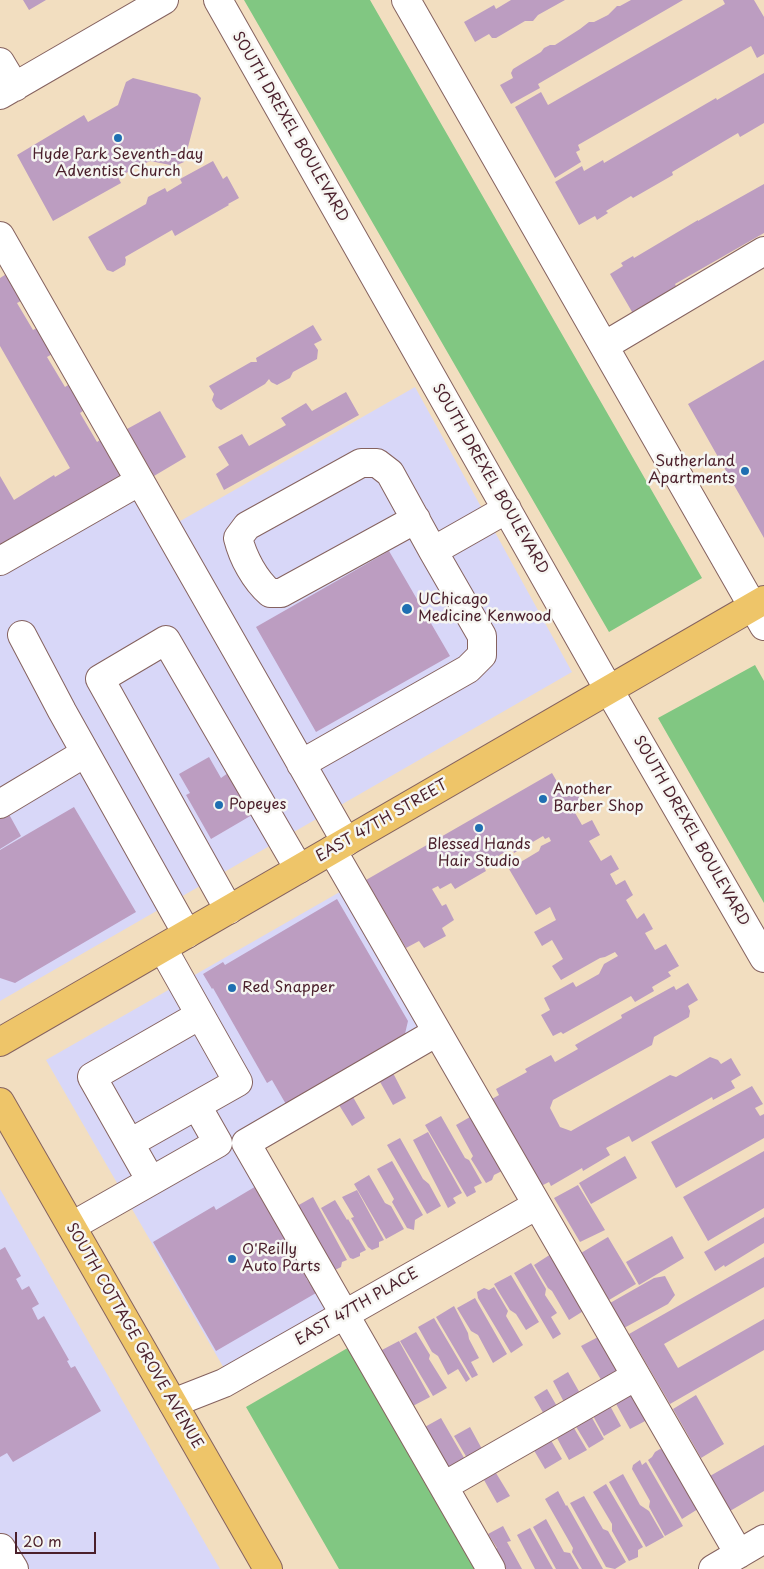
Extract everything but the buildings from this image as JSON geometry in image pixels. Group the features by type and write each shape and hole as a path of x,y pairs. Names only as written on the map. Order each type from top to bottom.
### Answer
{"main road":[{"name":"EAST 47TH STREET","path":"0,1042 609,690 760,611"},
{"name":"SOUTH COTTAGE GROVE AVENUE","path":"0,1102 268,1569"}],"street":[{"path":"0,62 7,91 164,0"},
{"name":"SOUTH DREXEL BOULEVARD","path":"218,0 609,690 764,958"},
{"path":"406,0 604,346 760,611"},
{"path":"0,236 302,764 339,846 437,1032 739,1554"},
{"path":"604,346 764,251"},
{"path":"302,764 468,669 482,656 482,636 390,473 377,463 361,463 247,526 238,538 241,549 260,585 270,593 281,593 416,520"},
{"path":"0,561 140,481"},
{"path":"433,551 507,509"},
{"path":"22,635 85,753 187,934"},
{"path":"229,910 100,679 166,640 299,869"},
{"path":"0,804 85,753"},
{"path":"130,1143 238,1082 162,949"},
{"path":"151,1181 92,1076 200,1015"},
{"path":"437,1032 246,1143 491,1569"},
{"path":"72,1226 218,1143 197,1106"},
{"name":"EAST 47TH PLACE","path":"173,1403 224,1383 537,1205"},
{"path":"444,1486 636,1376"},
{"path":"713,1569 764,1539"},
{"path":"0,1549 14,1569"}],"shaded area":[{"path":"415,387 572,672 0,1001 0,561 140,481 168,528"},
{"path":"352,885 435,1031 242,1142 342,1314 229,1377 46,1060"},
{"path":"0,1189 220,1569 14,1569 0,1549"}],"green space":[{"path":"244,0 370,0 702,578 609,632"},
{"path":"755,665 764,681 764,903 658,718"},
{"path":"351,1346 480,1569 339,1569 246,1407"}],"place":[{"name":"Hyde Park Seventh-day Adventist Church","path":"118,138"},
{"name":"Sutherland Apartments","path":"745,471"},
{"name":"UChicago Medicine Kenwood","path":"407,609"},
{"name":"Another Barber Shop","path":"543,799"},
{"name":"Popeyes","path":"219,805"},
{"name":"Blessed Hands Hair Studio","path":"479,828"},
{"name":"Red Snapper","path":"232,988"},
{"name":"O'Reilly Auto Parts","path":"232,1259"}]}
